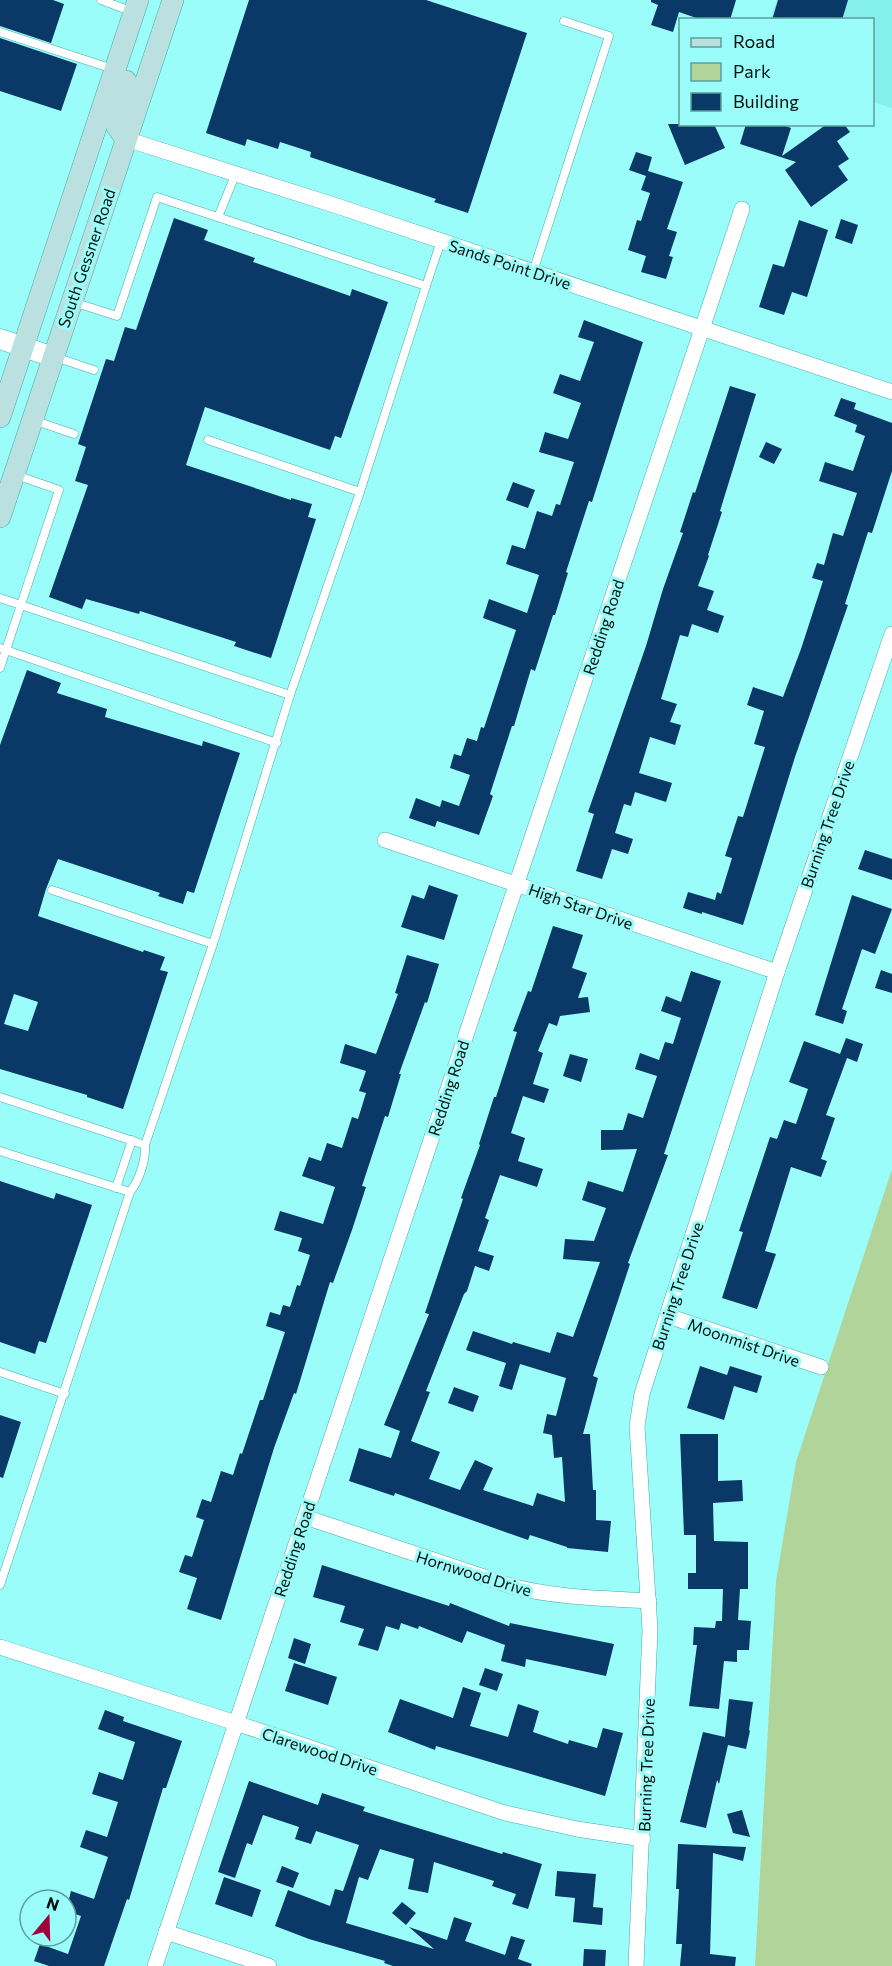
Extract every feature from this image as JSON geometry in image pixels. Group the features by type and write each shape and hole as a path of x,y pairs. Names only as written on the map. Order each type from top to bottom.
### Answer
{"main road":[{"name":"South Gessner Road","path":"0,518 174,0"},
{"name":"South Gessner Road","path":"0,417 136,7"},
{"path":"126,139 117,127 118,106 137,46 136,7"}],"street":[{"name":"Sands Point Drive","path":"126,139 236,173 892,392"},
{"name":"Redding Road","path":"155,1966 742,209"},
{"path":"0,339 53,357"},
{"name":"Burning Tree Drive","path":"636,1966 650,1630 637,1426 642,1394 777,972 892,634"},
{"name":"High Star Drive","path":"385,840 777,972"},
{"name":"Moonmist Drive","path":"668,1316 821,1367"},
{"name":"Hornwood Drive","path":"305,1517 527,1590 562,1596 649,1601"},
{"name":"Clarewood Drive","path":"0,1647 505,1813 577,1829 643,1839"},
{"path":"166,1932 269,1966"}],"lane":[{"path":"101,0 136,7"},
{"path":"533,272 609,36 564,21"},
{"path":"0,32 116,69"},
{"path":"219,217 236,173"},
{"path":"71,302 117,316 157,197 426,286"},
{"path":"0,1585 130,1192 134,1187 145,1154 145,1145 213,944 290,695 360,492 441,241"},
{"path":"53,357 94,370"},
{"path":"32,420 74,434"},
{"path":"208,440 360,492"},
{"path":"0,668 3,649 21,604 58,490 14,474"},
{"path":"0,598 290,695"},
{"path":"3,649 277,743"},
{"path":"52,890 213,944"},
{"path":"0,1097 145,1145"},
{"path":"116,1188 132,1140"},
{"path":"0,1151 130,1192"},
{"path":"0,1372 65,1394"}],"shaded area":[{"path":"777,0 892,0 892,108 874,102 874,18 771,18"}],"green space":[{"path":"892,1169 892,1966 755,1966 776,1581 796,1462"}],"building":[{"path":"0,0 53,0 64,4 51,43 0,26"},
{"path":"249,0 426,0 527,33 468,213 434,202 436,199 310,157 311,152 280,142 278,149 247,139 245,146 206,133"},
{"path":"651,0 736,0 731,18 696,18 679,12 673,32 651,25 658,5"},
{"path":"778,0 848,0 843,18 773,18"},
{"path":"0,38 77,64 61,111 0,91"},
{"path":"668,124 715,126 725,148 685,165"},
{"path":"745,126 786,126 791,128 782,156 824,126 846,126 850,132 837,141 849,159 838,166 848,180 811,207 785,170 796,162 740,144"},
{"path":"636,152 652,157 648,171 683,182 667,229 677,232 669,256 673,257 666,279 641,272 646,256 628,250 637,220 641,221 650,193 641,190 646,176 629,170"},
{"path":"174,218 208,230 204,240 255,258 253,262 350,296 352,289 388,302 341,438 335,436 330,450 205,407 186,465 291,500 291,498 312,504 308,517 316,519 271,658 234,646 236,642 140,611 139,614 86,599 82,609 49,597 88,485 75,481 86,447 78,444 106,359 114,361 125,327 136,330"},
{"path":"841,219 858,225 852,244 835,238"},
{"path":"799,220 828,230 807,297 792,292 784,315 759,307 773,264 784,267"},
{"path":"584,320 643,342 592,502 589,501 566,572 568,573 555,615 553,615 535,671 531,669 514,726 512,726 490,794 493,796 479,835 437,821 435,827 409,818 416,798 440,807 442,800 459,806 470,775 450,768 454,754 461,756 467,738 477,741 481,727 484,728 516,630 483,618 489,599 527,613 539,575 506,564 512,545 525,549 537,511 552,516 556,504 560,505 574,462 539,452 545,432 568,439 581,403 553,393 560,374 580,381 594,342 578,337"},
{"path":"730,386 756,394 720,511 722,512 709,556 698,586 714,591 707,610 724,616 718,633 692,624 688,637 680,635 661,699 677,704 670,722 681,725 675,745 650,737 639,773 672,783 666,802 635,792 631,806 624,804 615,833 633,839 628,854 612,849 602,879 576,871 594,814 588,812 646,646 683,533 680,532"},
{"path":"841,398 856,403 854,409 892,423 892,471 872,533 868,532 845,604 848,605 795,757 743,925 683,908 688,892 715,900 717,892 721,894 732,858 725,856 738,816 743,817 765,747 754,744 764,711 747,705 753,687 783,697 823,581 812,578 817,563 824,565 833,533 843,536 857,493 819,481 825,462 853,471 865,436 855,432 857,425 834,416"},
{"path":"766,442 782,449 774,464 759,457"},
{"path":"513,482 535,490 528,508 506,500"},
{"path":"27,670 61,683 57,693 107,709 105,717 202,746 203,741 240,753 194,893 187,891 183,904 158,896 160,893 58,859 46,889 38,916 143,952 144,950 165,957 160,970 168,972 123,1109 87,1097 87,1095 0,1069 0,745","holes":["14,994 38,1002 28,1031 4,1024"]},
{"path":"865,850 892,859 892,880 858,869"},
{"path":"429,885 458,895 444,940 401,927 412,895 424,899"},
{"path":"852,895 892,909 875,954 862,949 842,1009 847,1011 843,1024 815,1015"},
{"path":"553,926 583,935 572,968 587,973 578,998 588,997 590,1012 560,1016 557,1026 549,1023 538,1051 543,1053 533,1084 549,1089 544,1103 523,1096 511,1133 525,1138 518,1161 543,1169 537,1187 500,1175 485,1218 489,1220 478,1251 494,1256 489,1271 475,1266 426,1391 430,1392 411,1441 440,1452 429,1479 460,1490 475,1460 493,1468 483,1490 533,1506 537,1493 565,1502 562,1457 554,1458 552,1435 543,1433 547,1414 556,1416 566,1378 520,1364 512,1390 499,1386 506,1363 466,1350 473,1331 550,1353 557,1332 573,1337 600,1262 563,1259 565,1239 594,1241 606,1208 582,1200 588,1181 623,1192 637,1149 601,1150 601,1130 623,1130 628,1113 643,1118 657,1076 635,1069 640,1053 659,1060 665,1042 673,1044 681,1018 661,1011 666,996 681,1002 691,971 721,981 664,1154 668,1155 628,1263 630,1264 593,1376 598,1378 583,1434 590,1434 593,1490 596,1490 596,1520 611,1521 608,1552 567,1548 530,1535 528,1540 395,1493 394,1496 349,1481 359,1448 391,1458 400,1431 384,1425 429,1314 425,1313 517,1032 513,1031 528,991 531,992"},
{"path":"407,955 439,964 427,1003 425,1002 399,1074 401,1074 388,1117 385,1116 362,1186 366,1187 352,1230 333,1283 330,1282 296,1394 294,1393 274,1448 221,1620 187,1609 197,1578 179,1572 185,1555 192,1557 204,1520 196,1517 202,1499 211,1502 221,1471 233,1475 260,1400 263,1400 285,1332 266,1326 270,1312 280,1315 283,1305 290,1307 310,1255 298,1251 302,1238 274,1230 280,1211 323,1224 335,1187 302,1176 309,1157 321,1161 327,1143 342,1148 352,1117 358,1119 366,1093 359,1091 366,1071 340,1063 345,1044 376,1054 398,994 395,993"},
{"path":"881,970 892,974 892,993 875,988"},
{"path":"846,1038 863,1044 857,1062 847,1058 826,1115 835,1118 821,1159 827,1161 821,1177 791,1167 765,1251 776,1254 757,1309 722,1298 743,1232 739,1231 770,1137 777,1139 784,1120 796,1124 808,1089 789,1082 804,1041 840,1054"},
{"path":"570,1054 588,1059 581,1082 563,1076"},
{"path":"0,1181 54,1199 56,1193 92,1205 46,1343 39,1341 35,1354 0,1342"},
{"path":"700,1366 727,1375 730,1366 762,1376 757,1393 734,1386 724,1420 687,1408"},
{"path":"454,1387 479,1396 473,1412 448,1403"},
{"path":"0,1415 21,1422 3,1478 0,1477"},
{"path":"680,1434 718,1434 718,1481 742,1480 743,1501 713,1503 714,1541 748,1542 748,1589 740,1589 738,1620 751,1621 749,1650 737,1650 737,1662 724,1661 719,1709 689,1706 697,1645 693,1645 694,1627 715,1628 716,1621 722,1621 723,1589 688,1589 688,1573 696,1573 696,1535 684,1535"},
{"path":"322,1565 449,1606 450,1603 509,1626 510,1623 614,1644 606,1676 526,1659 525,1667 501,1661 505,1645 467,1631 462,1643 419,1626 418,1629 401,1623 399,1630 386,1626 378,1651 358,1645 364,1629 340,1622 345,1606 313,1597"},
{"path":"294,1638 311,1644 305,1664 288,1658"},
{"path":"294,1663 337,1677 328,1705 285,1691"},
{"path":"485,1668 503,1674 497,1691 479,1685"},
{"path":"463,1687 481,1693 470,1726 508,1737 518,1704 539,1711 533,1732 568,1744 569,1740 597,1748 603,1728 623,1733 605,1796 436,1746 435,1750 388,1732 400,1699 453,1718"},
{"path":"729,1699 753,1702 746,1749 728,1745 706,1828 680,1822 703,1732 725,1737"},
{"path":"105,1710 124,1717 123,1721 182,1741 166,1788 163,1788 129,1900 127,1899 104,1966 49,1966 34,1961 39,1948 51,1948 68,1954 70,1948 78,1948 78,1925 81,1916 78,1915 78,1893 94,1899 108,1857 80,1847 86,1830 107,1837 118,1802 92,1794 99,1772 123,1780 135,1742 98,1729"},
{"path":"249,1781 318,1805 322,1793 365,1807 363,1811 542,1864 528,1909 512,1904 516,1894 492,1886 494,1881 434,1862 428,1893 408,1889 414,1859 380,1849 368,1880 359,1877 346,1923 434,1949 409,1927 447,1940 454,1917 472,1923 465,1941 505,1955 511,1936 525,1940 518,1959 532,1964 531,1966 393,1966 384,1963 385,1961 309,1939 275,1926 288,1890 330,1906 335,1889 343,1891 359,1845 316,1831 311,1844 295,1839 299,1827 263,1815 252,1845 247,1843 235,1878 218,1872"},
{"path":"742,1810 750,1837 733,1833 727,1814"},
{"path":"678,1844 746,1847 743,1861 713,1853 710,1954 736,1957 735,1966 680,1966 682,1944 676,1944 679,1889 676,1889"},
{"path":"282,1866 299,1873 293,1888 276,1882"},
{"path":"557,1871 596,1874 593,1907 603,1908 602,1925 573,1922 575,1898 555,1896"},
{"path":"224,1877 261,1890 252,1917 215,1904"},
{"path":"402,1902 416,1913 406,1925 392,1913"},
{"path":"584,1949 606,1950 605,1966 583,1966"}]}
